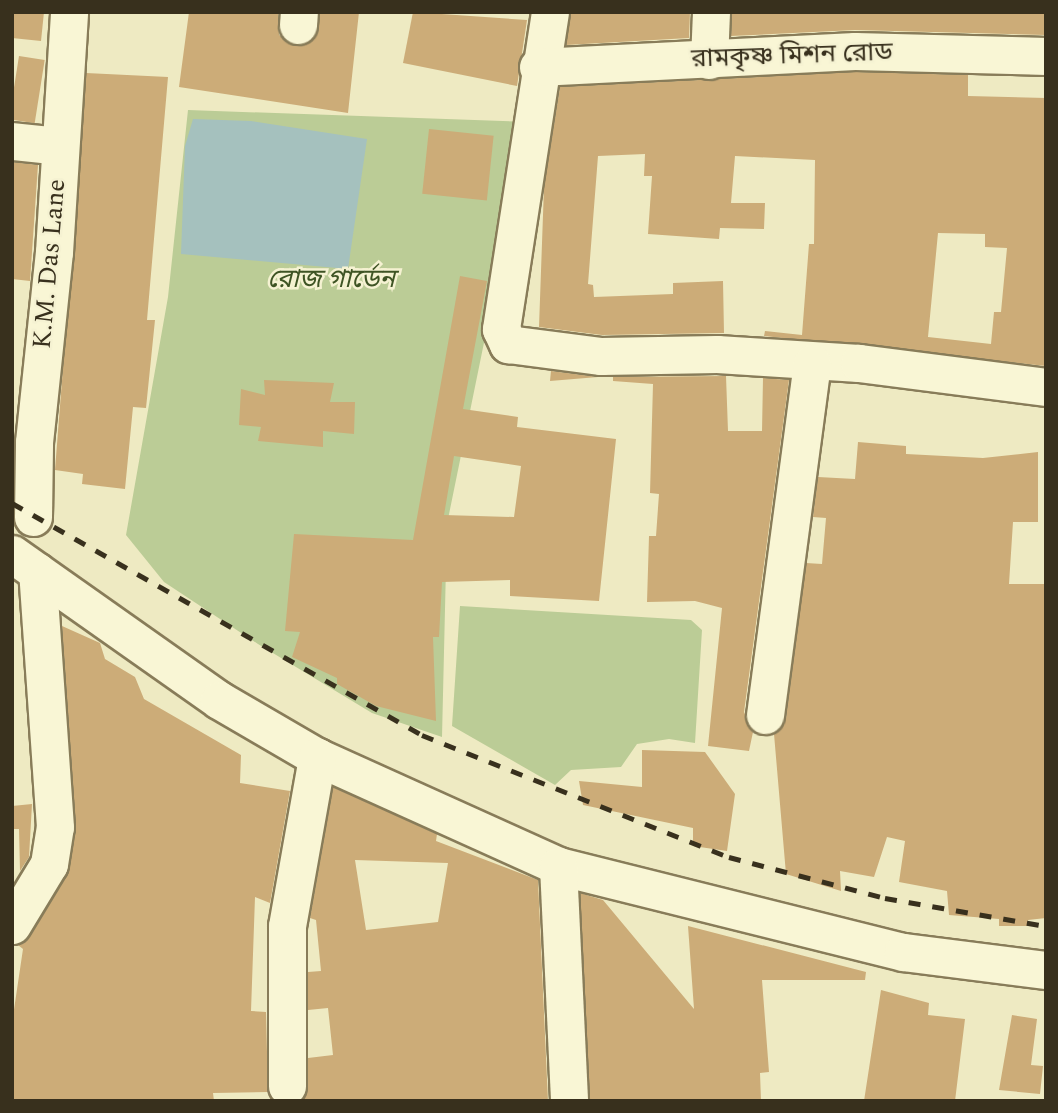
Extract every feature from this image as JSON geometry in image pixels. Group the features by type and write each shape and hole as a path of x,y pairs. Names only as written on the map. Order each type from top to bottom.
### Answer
{"street":[{"name":"K.M. Das Lane","path":"33,517 34,442 69,12"},
{"path":"550,12 538,67 501,329 508,344 600,356 717,354 812,363 859,363 1046,387"},
{"path":"709,60 711,12"},
{"name":"রামকৃষ্ণ মিশন রোড","path":"538,67 855,51 1046,56"},
{"path":"12,141 60,146"},
{"path":"765,715 812,363"},
{"path":"25,563 219,700 317,757 558,866 902,952 1046,970"},
{"path":"12,925 49,864 55,827 25,563"},
{"path":"287,1086 287,926 317,757"},
{"path":"558,866 569,1101"}],"green space":[{"name":"রোজ গার্ডেন","path":"188,110 529,122 447,524 442,737 372,713 258,644 164,582 126,535 168,297"},
{"path":"460,606 691,620 702,630 695,743 669,739 637,744 621,767 571,770 555,785 452,726"}],"water":[{"path":"193,119 251,121 367,139 348,269 181,254 185,146"}],"building":[{"path":"12,12 44,12 41,41 12,38"},
{"path":"189,12 278,12 279,35 297,46 315,37 320,12 359,12 348,113 179,87"},
{"path":"413,12 527,20 517,86 403,63"},
{"path":"571,12 690,12 689,38 566,45"},
{"path":"732,12 1046,12 1046,35 855,30 731,36"},
{"path":"19,56 45,60 35,123 12,120 12,100"},
{"path":"855,72 968,75 968,96 1046,98 1046,366 764,336 765,331 802,335 809,244 814,244 815,160 735,156 731,203 765,203 764,229 720,228 719,239 648,234 652,176 644,176 645,154 598,156 588,284 593,285 594,297 673,294 673,283 723,281 724,333 602,335 539,327 544,187 560,87","holes":["938,233 985,234 985,247 1007,248 1001,312 994,312 991,344 928,337"]},
{"path":"86,73 168,77 147,320 155,320 146,408 133,407 125,489 82,484 83,474 55,470"},
{"path":"429,129 494,136 487,200 422,194"},
{"path":"12,162 38,165 30,281 12,279"},
{"path":"460,276 487,281 463,409 518,417 517,427 616,439 599,601 510,596 510,580 442,582 439,637 433,637 436,721 376,706 337,684 337,678 292,657 300,632 285,631 294,534 413,540","holes":["454,456 521,466 514,517 444,515"]},
{"path":"551,371 598,377 550,381"},
{"path":"726,376 728,431 762,431 763,378 789,380 744,712 753,732 749,751 708,746 722,608 695,601 647,602 649,536 656,536 659,494 650,493 653,384 613,381 613,377"},
{"path":"264,380 334,383 330,402 355,402 354,434 323,431 323,447 258,441 261,427 239,425 241,389 265,395"},
{"path":"858,442 906,446 906,454 983,458 1038,452 1038,522 1013,522 1009,584 1046,584 1046,918 1028,920 1028,926 999,926 999,919 949,915 947,891 899,882 905,841 887,837 874,877 840,871 841,891 786,874 774,734 786,718 806,563 822,564 826,518 813,517 818,477 855,479"},
{"path":"62,626 100,643 105,659 135,677 144,699 241,755 240,783 290,791 270,903 255,897 251,1011 266,1012 268,1092 213,1093 214,1101 12,1101 12,1023 23,949 18,945 30,936 67,875 76,830"},
{"path":"642,750 705,752 735,794 727,851 693,846 693,828 583,805 579,781 642,787"},
{"path":"333,787 437,834 436,841 538,880 548,1101 301,1101 308,1087 308,1058 333,1055 328,1008 308,1010 308,972 321,971 316,920 310,918","holes":["355,860 448,863 438,922 366,930"]},
{"path":"32,804 29,857 20,871 19,829 12,829 12,806"},
{"path":"580,893 603,900 694,1009 688,926 866,972 865,980 762,980 769,1072 760,1073 761,1101 590,1101"},
{"path":"881,990 929,1003 928,1015 965,1019 955,1101 864,1101"},
{"path":"1012,1015 1037,1019 1031,1065 1043,1066 1040,1094 999,1090"}],"railway":[{"path":"12,503 422,735 729,857 885,898 1046,926"}]}
